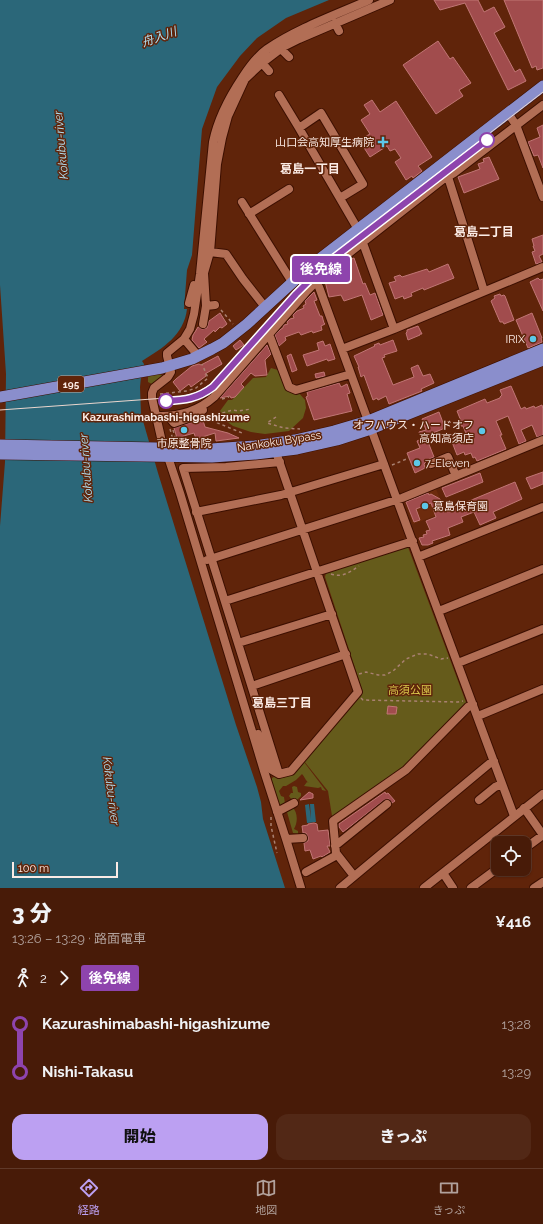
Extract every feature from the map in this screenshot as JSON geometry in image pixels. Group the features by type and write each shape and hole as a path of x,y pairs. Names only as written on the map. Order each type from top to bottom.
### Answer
{"highway":[{"name":"195","path":"0,397 170,366 192,359 223,343 247,324 292,282 543,86"},
{"name":"Nankoku Bypass","path":"0,454 164,452 274,444 369,425 543,349"},
{"name":"Nankoku Bypass","path":"0,445 164,452 224,457 278,457 317,445 543,360"}],"street":[{"path":"203,324 206,306 202,270 210,252 217,164 228,116 250,64 262,53 273,46 313,24 369,0"},
{"path":"301,888 286,840 274,812 252,731 190,526 164,452 152,395 155,386 168,377 171,372 167,353 184,339 190,329 194,314 202,270 213,142 216,127 227,100 244,78 281,49 299,39 337,27 390,0"},
{"path":"281,49 290,57"},
{"path":"262,63 269,71"},
{"path":"279,95 356,226 358,235 363,243 394,329"},
{"path":"156,416 172,420 182,414 202,408 214,397 306,292 339,261 442,180 470,161 543,104"},
{"path":"299,128 321,113 363,184 340,198"},
{"path":"508,113 516,125 543,196"},
{"path":"461,150 470,161"},
{"path":"448,177 484,291"},
{"path":"249,214 289,189"},
{"path":"242,202 259,237 292,282"},
{"path":"331,251 339,261"},
{"path":"210,252 226,254 242,279 265,307"},
{"path":"342,349 543,267"},
{"path":"189,303 194,288 196,271 202,270"},
{"path":"316,282 369,425 387,465 397,500 458,663 470,702 478,716 514,816"},
{"path":"206,306 215,305"},
{"path":"269,334 289,387 296,390 351,374"},
{"path":"184,339 195,352"},
{"path":"208,559 397,500 543,440"},
{"path":"217,617 216,595 208,559 183,468 226,467 278,457 358,692 291,771 279,774 272,770 258,733 252,731"},
{"path":"431,464 448,458 456,476"},
{"path":"196,512 281,495 387,465"},
{"path":"418,557 543,507"},
{"path":"190,526 194,528 225,601 279,774"},
{"path":"225,601 413,541"},
{"path":"439,611 543,569"},
{"path":"238,643 332,614"},
{"path":"458,663 543,628"},
{"path":"252,686 346,654"},
{"path":"478,716 543,689"},
{"path":"354,876 336,851 333,821 406,770 468,707 470,702"},
{"path":"340,888 494,761"},
{"path":"479,800 495,787 502,784"},
{"path":"424,888 543,794"},
{"path":"274,812 294,803"},
{"path":"306,872 336,851 387,804"},
{"path":"524,808 543,835 531,844"},
{"path":"286,840 304,838"},
{"path":"442,873 453,888"},
{"path":"471,888 491,873"},
{"path":"534,888 543,882"}],"path":[{"path":"152,395 187,391 199,386 208,378 200,361"},
{"path":"202,408 205,410 202,413 214,422 242,432"},
{"path":"214,422 215,420 220,420 218,415 219,413 233,410 239,411 251,409"},
{"path":"276,417 267,423 284,428 302,430 302,432"},
{"path":"172,420 177,443"},
{"path":"387,465 409,458"},
{"path":"353,677 366,672 384,675 393,671 406,658 418,654 428,654 441,660 450,657"},
{"path":"356,695 363,700 470,702"},
{"path":"274,812 271,826 277,853"}],"shaded area":[{"name":"葛島保育園","path":"436,489 445,512 413,524 405,501"}],"green space":[{"path":"271,368 278,370 286,387 298,392 305,400 306,408 303,418 289,431 265,434 251,432 233,426 223,419 220,411 228,400 232,400 253,378 266,377"},
{"path":"160,374 163,376 152,384 148,382 148,376"},
{"name":"高須公園","path":"408,547 467,705 403,769 334,818 332,816 328,791 304,761 363,692 325,577 326,573"},
{"path":"304,762 326,791 322,790 321,787 304,786 307,782 309,783 302,774 296,780 286,786 283,786 279,791 281,796 284,797 285,804 283,806 279,806 271,782 272,778 287,777 295,772"},
{"path":"292,787 297,787 298,792 301,793 301,796 296,801 292,800 289,796 293,793"},
{"path":"292,807 297,817 294,829 298,831 298,834 293,833 287,812 288,808"}],"water":[{"path":"0,0 329,0 286,18 257,38 240,56 217,87 202,129 192,255 187,270 184,309 187,309 185,318 177,333 165,346 142,361 144,364 140,387 141,414 158,473 236,725 257,787 263,819 285,888 0,888 0,526 5,462 6,374 0,285"},
{"path":"309,804 311,819 310,804 314,804 316,822 307,823 305,805"}],"building":[{"path":"434,0 478,0 484,12 494,7 505,27 494,33 515,72 520,69 526,81 508,90 465,3 440,10"},
{"path":"504,0 543,0 543,68 537,70 536,66 532,68"},
{"path":"438,41 450,59 453,57 471,83 459,90 463,96 436,114 403,65"},
{"path":"372,100 380,112 396,101 432,157 418,166 422,171 413,178 412,176 406,180 395,162 401,158 395,149 390,151 387,146 370,157 359,140 370,134 361,120 370,114 364,105"},
{"path":"543,125 543,168 538,155 534,156 528,142 540,137 537,128"},
{"path":"489,157 499,179 464,193 458,177 480,169 478,164 484,162 483,159"},
{"path":"543,235 543,254 539,256 542,262 536,264 532,252 535,251 532,239"},
{"path":"354,258 363,284 365,283 370,295 375,293 383,315 371,320 362,295 344,301 341,295 329,297 325,281 333,275 335,280 349,275 344,264"},
{"path":"448,264 454,278 424,290 423,288 411,293 412,296 404,299 403,296 395,299 389,283 396,281 394,277 400,275 402,277 427,269 429,272"},
{"path":"538,278 540,280 543,279 543,311 530,282"},
{"path":"314,292 317,300 314,301 325,324 321,326 322,330 313,333 312,331 301,335 299,332 285,337 286,340 279,346 275,335 283,328 284,325 288,324 287,322 290,319 294,318 293,315 297,311 304,308 303,306 306,304 305,301"},
{"path":"500,294 501,296 505,296 514,320 504,324 503,322 500,322 491,301 495,298 494,296"},
{"path":"220,313 227,324 222,328 220,327 215,332 214,330 204,339 207,342 199,348 192,340 193,335 198,327 202,329 207,328 209,321"},
{"path":"532,313 542,338 542,342 528,348 516,320"},
{"path":"418,326 422,334 408,340 406,333 407,330"},
{"path":"240,340 244,345 236,350 233,346"},
{"path":"393,340 397,351 384,355 385,357 382,358 393,385 414,377 411,368 418,365 423,376 430,374 434,383 421,389 422,391 389,404 386,396 378,400 377,398 373,400 364,375 361,377 359,367 354,356 375,346 374,345 379,343 380,345"},
{"path":"323,341 325,346 330,344 335,359 328,361 327,359 307,366 303,355 319,350 317,343"},
{"path":"267,345 271,354 265,360 267,375 255,376 251,373 241,384 244,387 235,397 231,398 230,396 220,398"},
{"path":"291,354 297,370 292,372 287,356"},
{"path":"218,356 222,364 205,374 206,376 191,387 189,384 180,391 173,382 192,366 199,364 201,365"},
{"path":"324,372 325,376 316,378 315,374"},
{"path":"339,383 341,387 347,384 350,393 347,394 352,411 314,420 306,397 308,396 307,392"},
{"path":"511,386 521,409 534,406 535,408 542,405 543,435 537,437 532,425 521,430 526,441 519,444 508,416 496,421 506,449 477,461 475,457 473,458 471,453 465,455 464,452 457,455 452,442 467,436 459,421 461,421 457,411 485,399 487,403 500,398 502,395 500,390"},
{"path":"439,412 445,428 421,438 419,432 426,430 422,419"},
{"path":"202,417 205,427 228,433 239,438 216,441 215,433 196,439 194,433 177,438 174,428 196,421"},
{"path":"426,437 434,457 429,459 424,464 425,468 415,473 407,453 420,448 417,441"},
{"path":"543,472 543,484 531,489 526,478"},
{"path":"480,473 483,482 446,497 442,488"},
{"path":"515,482 522,499 493,512 496,518 480,525 474,512 461,517 463,522 448,528 450,535 432,541 433,543 428,545 422,545 419,538 424,537 423,535 427,534 426,531 430,530 426,521 436,517 431,503 416,509 420,520 414,522 406,502 428,493 429,495 431,494 440,499 445,512"},
{"path":"388,706 397,707 396,714 387,714"},
{"path":"309,792 313,794 313,798 300,800"},
{"path":"385,792 386,794 388,793 395,801 392,803 389,799 384,800 343,832 339,827 339,824"},
{"path":"314,823 317,824 318,831 328,830 330,846 327,846 330,852 322,857 313,859 310,850 305,851 304,843 308,841 308,837 306,833 303,833 302,826"}],"tram line":[{"path":"0,410 185,396 200,391 211,384 302,282 333,254 543,92"},
{"name":"後免線","path":"166,401 190,399 199,396 213,387 307,282 327,263 487,140"}],"place":[{"name":"山口会高知厚生病院","path":"383,142"},
{"name":"IRIX","path":"533,339"},
{"name":"Kazurashimabashi-higashizume","path":"166,401"},
{"name":"市原整骨院","path":"184,430"},
{"name":"オフハウス・ハードオフ 高知高須店","path":"482,431"},
{"name":"7-Eleven","path":"417,463"},
{"name":"葛島保育園","path":"425,506"}],"district":[{"name":"葛島一丁目","path":"310,169"},
{"name":"葛島二丁目","path":"484,232"},
{"name":"葛島三丁目","path":"282,703"}],"water label":[{"name":"舟入川","path":"159,37"},
{"name":"Kokubu-river","path":"61,145"},
{"name":"Kokubu-river","path":"86,468"},
{"name":"Kokubu-river","path":"111,791"}]}
